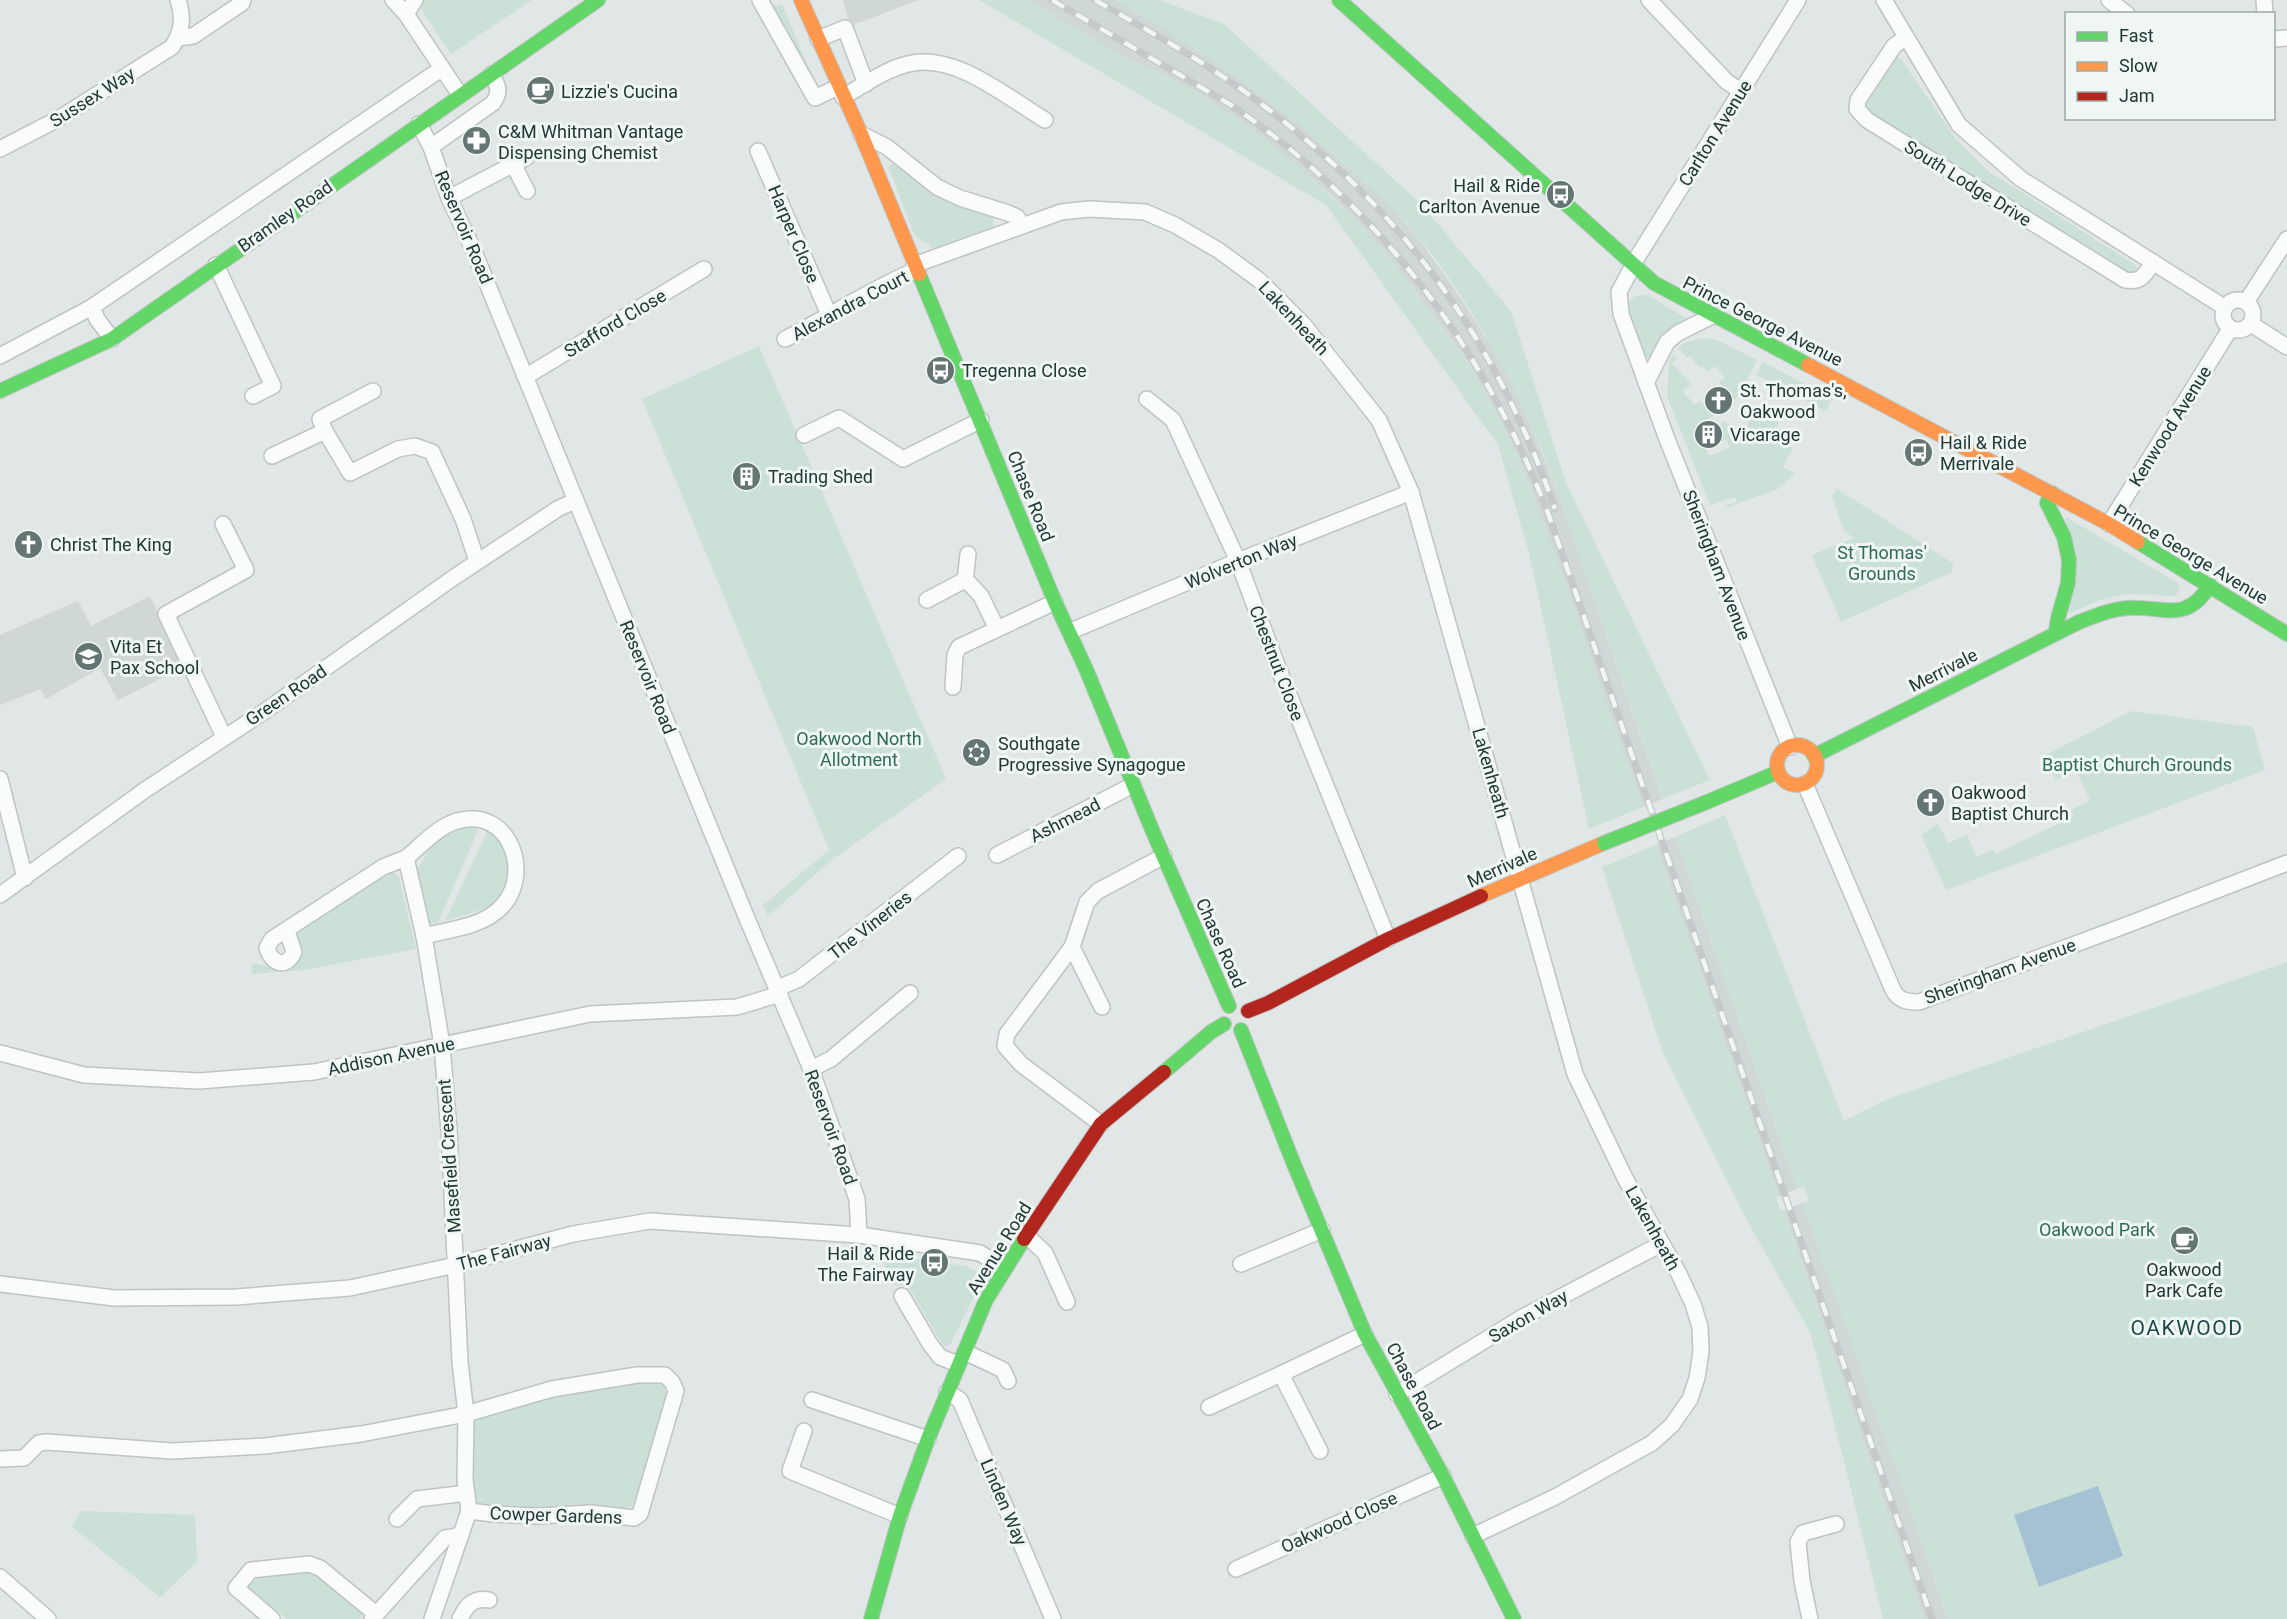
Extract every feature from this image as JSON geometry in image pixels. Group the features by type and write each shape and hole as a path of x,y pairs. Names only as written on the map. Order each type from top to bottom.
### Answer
{"street":[{"path":"178,0 182,11 182,23 178,38"},
{"name":"Sussex Way","path":"0,149 58,119 172,47 178,38 193,36 242,3 243,0"},
{"path":"393,0 406,14 460,95"},
{"path":"406,14 415,0"},
{"name":"Bramley Road","path":"0,390 112,339 598,0"},
{"path":"760,0 815,98 866,84 901,66 913,63 947,64 964,70 1045,120"},
{"name":"Chase Road","path":"801,0 840,92 861,134 1056,602 1071,631 1133,785 1229,1006"},
{"name":"Prince George Avenue","path":"1339,0 1633,266 1663,289 2109,524 2287,634"},
{"path":"1649,0 1727,82 1741,91"},
{"name":"Carlton Avenue","path":"1633,266 1798,0"},
{"name":"South Lodge Drive","path":"1884,0 1959,125 2021,179 2224,307"},
{"path":"2109,0 2124,12"},
{"path":"818,39 845,28 866,84"},
{"name":"South Lodge Drive","path":"1905,38 1894,46 1858,100 1857,109 1867,120 2125,280 2138,281 2153,262"},
{"name":"Bramley Road","path":"0,356 92,307 441,69"},
{"path":"431,147 493,103 499,95 499,87 492,74"},
{"name":"Reservoir Road","path":"419,123 431,147 449,198 473,249 748,921 811,1069 857,1199 859,1235"},
{"path":"861,134 887,147 937,187 960,198 1008,213 1017,217 1023,225"},
{"name":"Harper Close","path":"758,151 830,317"},
{"path":"449,198 527,157"},
{"path":"513,164 527,191"},
{"name":"Lakenheath","path":"915,268 1061,212 1089,209 1144,212 1175,225 1218,250 1259,280 1303,324 1346,376 1378,420 1412,492 1575,1074 1625,1178 1683,1284 1700,1327 1701,1351 1697,1378 1690,1399 1672,1425 1652,1443 1555,1497 1473,1536"},
{"path":"2246,302 2287,239"},
{"path":"216,265 273,386 253,396"},
{"name":"Sheringham Avenue","path":"1633,266 1619,292 1619,304 1646,383 1790,747"},
{"name":"Alexandra Court","path":"785,339 830,317 915,268"},
{"name":"Stafford Close","path":"525,377 704,269"},
{"path":"2234,300 2246,302 2253,313 2251,324 2241,330 2230,328 2223,320 2224,307 2234,300"},
{"path":"92,307 97,320 112,339"},
{"path":"1646,383 1667,342 1678,333 1714,315"},
{"path":"2251,324 2287,347"},
{"name":"Kenwood Avenue","path":"2109,524 2230,328"},
{"path":"373,391 320,419 350,473 398,448 415,446 432,453 463,519 477,561"},
{"name":"Chestnut Close","path":"1147,399 1173,420 1238,561 1277,665 1388,939"},
{"path":"804,435 839,418 903,459 981,420"},
{"path":"272,456 325,431"},
{"name":"Wolverton Way","path":"1071,631 1412,492"},
{"path":"2052,493 2047,503 2066,539 2070,558 2070,574 2056,619 2056,632"},
{"name":"Green Road","path":"0,895 146,790 266,711 477,561 559,508 575,501"},
{"path":"223,524 246,570 166,614 224,737"},
{"path":"965,581 968,554"},
{"path":"965,581 981,596 997,629"},
{"path":"927,600 965,581"},
{"name":"Merrivale","path":"1815,756 2056,632 2108,611 2126,608 2179,610 2191,608 2210,585"},
{"path":"953,687 956,650 1056,602"},
{"path":"1790,747 1804,747 1815,756 1817,768 1805,784 1789,784 1778,772 1778,759 1782,752 1790,747"},
{"name":"Merrivale","path":"1248,1011 1268,1003 1388,939 1521,877 1778,772"},
{"path":"0,779 25,878"},
{"name":"Sheringham Avenue","path":"1805,784 1893,990 1901,1000 1906,1001 1919,1002 2287,863"},
{"name":"Ashmead","path":"997,855 1133,785"},
{"path":"287,931 384,867 406,858 441,828 458,821 484,820 500,830 515,852 516,877 513,889 497,912 478,921 424,936"},
{"path":"1101,1124 1021,1064 1005,1046 1007,1034 1072,947 1087,902 1098,891 1164,855"},
{"name":"The Vineries","path":"779,991 799,979 958,856"},
{"name":"Masefield Crescent","path":"406,858 424,936 442,1045 460,1362 466,1414"},
{"path":"1072,947 1102,1007"},
{"name":"Addison Avenue","path":"0,1053 84,1075 199,1081 314,1072 590,1014 737,1007 779,991"},
{"path":"811,1069 831,1059 910,993"},
{"path":"1240,1005 1248,1011 1248,1022 1241,1030 1232,1030 1224,1024 1223,1014 1229,1006 1240,1005"},
{"name":"Avenue Road","path":"871,1619 900,1516 928,1439 986,1300 1004,1268 1101,1124 1211,1032 1224,1024"},
{"name":"Chase Road","path":"1241,1030 1365,1334 1443,1476 1473,1536 1508,1617"},
{"name":"The Fairway","path":"0,1284 114,1298 236,1297 350,1287 456,1265 573,1234 650,1221 859,1235 980,1253 1004,1268"},
{"path":"1241,1264 1322,1230"},
{"path":"1026,1235 1045,1253 1067,1302"},
{"name":"Saxon Way","path":"1397,1394 1523,1317 1661,1244"},
{"path":"902,1296 940,1357 962,1358 1003,1370 1008,1381"},
{"path":"1209,1407 1365,1334"},
{"path":"1281,1374 1320,1451"},
{"name":"Cowper Gardens","path":"0,1459 24,1458 39,1443 47,1442 172,1451 265,1446 362,1434 466,1414 552,1389 637,1375 664,1375 672,1382 675,1391 646,1494 639,1514 634,1518 591,1513 539,1516 493,1514 469,1510 466,1414"},
{"name":"Linden Way","path":"947,1392 960,1400 1053,1619"},
{"path":"812,1400 928,1439"},
{"path":"804,1431 790,1471 900,1516"},
{"name":"Oakwood Close","path":"1236,1569 1443,1476"},
{"path":"397,1519 417,1499 467,1493"},
{"path":"432,1619 469,1510"},
{"path":"1810,1619 1802,1581 1798,1542 1803,1533 1836,1524"},
{"path":"272,1619 236,1588 251,1570 309,1564 320,1568 374,1616 445,1538 461,1534"},
{"path":"1,1579 48,1619"},
{"path":"460,1619 466,1605 481,1598 489,1600"}],"shaded area":[{"path":"843,0 919,0 853,25 848,19"},
{"path":"1027,0 1114,0 1154,22 1240,79 1305,128 1389,205 1418,238 1454,288 1493,349 1513,385 1531,426 1559,496 1662,799 1643,807 1522,464 1500,419 1469,364 1397,267 1331,195 1248,126 1201,95 1158,71 1137,65"},
{"name":"Vita Et Pax School","path":"150,596 183,667 118,700 100,668 46,699 41,689 0,705 0,635 78,601 91,626"},
{"path":"1675,837 1797,1189 1779,1196 1656,845"},
{"path":"1802,1203 1948,1619 1924,1619 1784,1210"}],"green space":[{"path":"424,0 532,0 451,54 421,9"},
{"path":"979,0 1027,0 1137,65 1158,71 1201,95 1248,126 1296,164 1360,224 1397,267 1469,365 1500,419 1522,464 1643,807 1589,829 1529,553 1498,445 1326,205"},
{"path":"1114,0 1159,0 1224,24 1422,205 1511,311 1566,483 1710,780 1662,799 1563,506 1532,427 1505,370 1473,315 1419,238 1388,205 1327,149 1270,102 1178,38"},
{"path":"782,4 815,83 770,8"},
{"path":"1897,58 1901,59 1956,139 1988,171 2137,266 2138,271 2126,273 1870,115 1867,96 1880,75"},
{"path":"892,164 939,196 993,217 994,226 937,248 929,247 930,244 922,242 914,234 888,166"},
{"path":"1648,295 1687,319 1661,338 1651,356 1646,358 1626,305 1635,296"},
{"path":"1707,338 1717,340 1757,360 1740,394 1734,400 1719,382 1725,377 1715,366 1707,372 1702,366 1700,368 1690,356 1687,358 1678,348 1686,342"},
{"name":"Oakwood North Allotment","path":"759,346 946,779 833,859 768,916 763,905 829,850 642,399"},
{"path":"1673,354 1677,358 1672,363 1691,384 1683,392 1695,405 1700,401 1713,416 1695,425 1709,456 1730,448 1727,439 1722,441 1716,428 1725,421 1735,431 1744,434 1747,431 1748,422 1760,412 1779,423 1772,437 1793,448 1783,467 1795,473 1778,489 1723,509 1737,502 1735,497 1710,505 1667,396 1669,364"},
{"path":"1763,362 1832,398 1826,411 1756,375"},
{"name":"St Thomas' Grounds","path":"1837,489 1953,563 1952,572 1841,622 1812,555 1854,538 1844,531 1832,496"},
{"path":"2066,517 2178,583 2180,590 2175,596 2129,594 2102,599 2068,614"},
{"name":"Baptist Church Grounds","path":"2131,711 2253,727 2265,770 1946,890 1921,835 1938,823 1948,843 1967,835 1977,857 1992,850 1996,854 2074,816 2071,810 2090,800 2076,771 2056,780 2044,756"},
{"name":"Oakwood Park","path":"1725,815 1844,1121 1888,1099 2287,962 2287,1619 1948,1619 1802,1203 1809,1201 1804,1187 1797,1189 1675,837"},
{"path":"481,823 438,923 430,924 416,870 441,835 457,828"},
{"path":"489,828 504,842 511,877 501,896 487,908 445,921"},
{"path":"1656,845 1779,1196 1776,1197 1780,1210 1784,1210 1924,1619 1883,1619 1810,1332 1744,1215 1663,1053 1602,867"},
{"path":"381,871 392,872 399,877 416,949 303,970 251,974 253,964 284,968 295,960 300,944 295,929"},
{"path":"890,1256 966,1266 977,1272 979,1286 950,1345 942,1344 909,1287 893,1284 882,1260"},
{"path":"653,1380 663,1384 667,1397 640,1497 631,1507 616,1510 592,1506 489,1509 477,1506 473,1500 470,1429 477,1415 546,1395"},
{"path":"81,1511 195,1515 197,1560 160,1597 72,1527"},
{"path":"313,1571 364,1614 359,1619 287,1619 247,1587 261,1576"}],"water":[{"path":"2098,1486 2123,1556 2039,1587 2014,1515"}],"railway":[{"path":"1052,0 1231,105 1284,144 1333,187 1379,234 1421,285 1459,338 1492,394 1522,452 1548,513 1932,1619"},
{"path":"1095,0 1202,63 1264,106 1361,190 1403,236 1441,285 1475,336 1532,448 1555,509"}],"traffic: fast":[{"path":"0,391 112,339 598,0"},
{"path":"1339,0 1654,283 1808,365"},
{"path":"919,274 1055,602 1086,669 1153,832 1229,1006"},
{"path":"2052,493 2047,503 2064,537 2069,560 2068,583 2056,632"},
{"path":"2138,542 2287,634"},
{"path":"1814,756 2079,622 2122,609 2183,609 2192,605 2210,585"},
{"path":"1707,802 1778,772"},
{"path":"1604,843 1707,802"},
{"path":"1164,1072 1211,1032 1224,1024"},
{"path":"1241,1030 1365,1334 1443,1476 1514,1619"},
{"path":"871,1619 900,1516 928,1439 986,1300 1024,1239"}],"traffic: slow":[{"path":"801,0 861,134 919,274"},
{"path":"1808,365 2109,524 2138,542"},
{"path":"1797,745 1811,751 1817,765 1811,779 1797,785 1783,779 1777,765 1783,751 1797,745"},
{"path":"1481,896 1604,843"}],"traffic: jam":[{"path":"1248,1011 1268,1003 1388,939 1481,896"},
{"path":"1024,1239 1101,1124 1164,1072"}],"place":[{"name":"Lizzie's Cucina","path":"540,91"},
{"name":"C&M Whitman Vantage Dispensing Chemist","path":"477,141"},
{"name":"Hail & Ride Carlton Avenue","path":"1561,195"},
{"name":"Tregenna Close","path":"941,370"},
{"name":"St. Thomas's, Oakwood","path":"1719,400"},
{"name":"Vicarage","path":"1709,434"},
{"name":"Hail & Ride Merrivale","path":"1919,452"},
{"name":"Trading Shed","path":"747,476"},
{"name":"Christ The King","path":"29,544"},
{"name":"Vita Et Pax School","path":"89,656"},
{"name":"Southgate Progressive Synagogue","path":"977,753"},
{"name":"Oakwood Baptist Church","path":"1930,802"},
{"name":"Oakwood Park Cafe","path":"2184,1240"},
{"name":"Hail & Ride The Fairway","path":"935,1263"}],"district":[{"name":"OAKWOOD","path":"2187,1328"}]}
